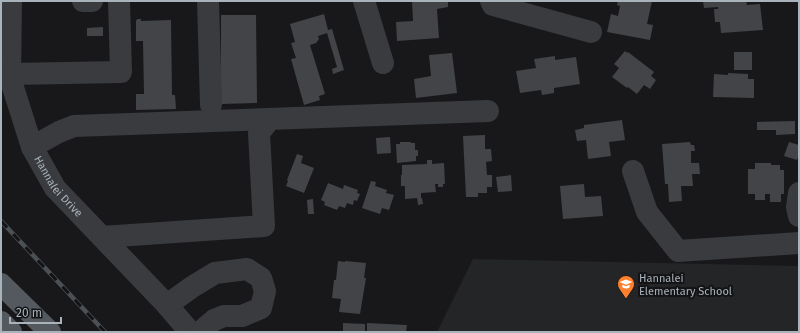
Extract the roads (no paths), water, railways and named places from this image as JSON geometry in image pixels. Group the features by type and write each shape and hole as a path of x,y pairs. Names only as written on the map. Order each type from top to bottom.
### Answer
{"main road":[{"path":"1,284 50,332"}],"street":[{"name":"Hannalei Drive","path":"11,1 7,64 32,147 55,188 190,332"},
{"path":"83,1 92,1"},
{"path":"7,64 121,72 119,1"},
{"path":"208,1 211,105"},
{"path":"364,1 383,63"},
{"path":"492,3 591,32"},
{"path":"32,147 59,132 74,126 488,111"},
{"path":"102,237 264,226 259,133 270,119"},
{"path":"633,171 647,212 678,251 799,243"},
{"path":"799,193 797,207 799,216"},
{"path":"167,306 192,287 215,273 247,269 261,278 265,292 261,308 242,316 224,316 214,320 200,332"}],"railway":[{"path":"1,221 105,332"}],"place":[{"name":"Hannalei Elementary School","path":"626,299"}]}
